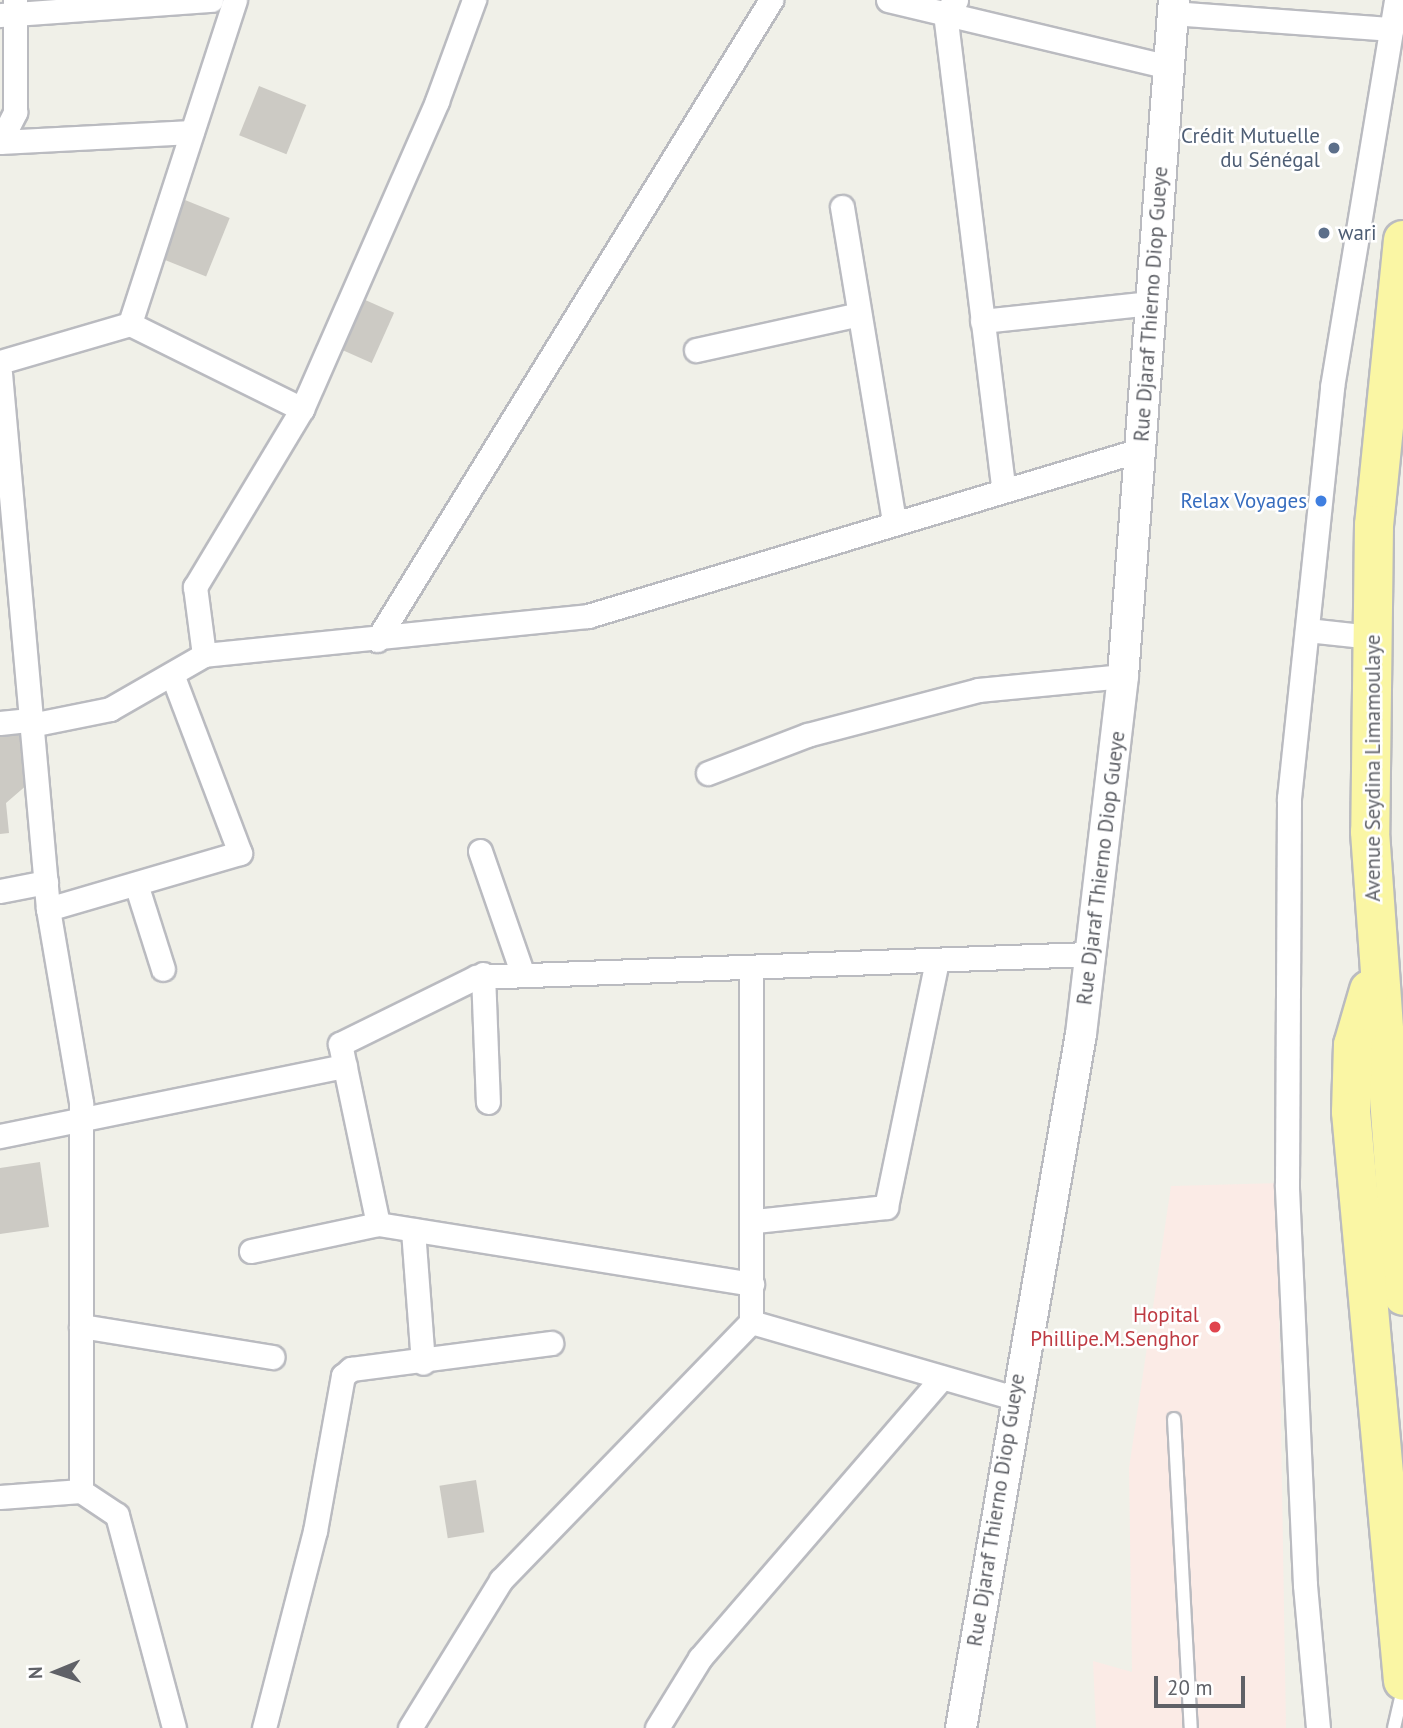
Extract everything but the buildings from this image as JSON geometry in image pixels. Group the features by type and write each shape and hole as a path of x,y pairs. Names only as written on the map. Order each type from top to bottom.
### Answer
{"highway":[{"name":"Avenue Seydina Limamoulaye","path":"1403,240 1374,525 1371,637 1377,965 1403,1296"},
{"path":"1377,965 1353,1045 1351,1112 1403,1681"}],"street":[{"path":"192,132 0,142 15,112 10,10 211,0"},
{"path":"130,324 235,0"},
{"path":"204,655 195,587 302,409 437,101 474,0"},
{"path":"377,640 771,0"},
{"path":"888,0 951,7 1170,66"},
{"path":"1318,1728 1305,1585 1287,1184 1289,798 1332,387 1396,0"},
{"path":"1174,6 1391,29"},
{"name":"Rue Djaraf Thierno Diop Gueye","path":"961,1728 1090,954 1123,676 1174,6"},
{"path":"951,7 982,321 1003,487"},
{"path":"842,207 855,315 894,522"},
{"path":"982,321 1152,303"},
{"path":"696,350 855,315"},
{"path":"0,362 130,324 302,409"},
{"path":"0,373 1,415 48,909 81,1121 81,1491"},
{"path":"0,723 31,722 110,709 173,677 204,655 377,640 588,616 1003,487 1140,450"},
{"path":"1307,630 1371,637"},
{"path":"708,773 807,735 978,691 1123,676"},
{"path":"48,909 240,853 173,677"},
{"path":"480,851 523,975"},
{"path":"0,891 46,882"},
{"path":"136,884 163,970"},
{"path":"378,1224 342,1041 484,975 1090,954"},
{"path":"755,1221 886,1207 937,961"},
{"path":"410,1728 500,1580 751,1322 755,1221 751,967"},
{"path":"484,975 488,1102"},
{"path":"0,1136 345,1066"},
{"path":"251,1251 378,1224 752,1284"},
{"path":"414,1230 423,1363"},
{"path":"751,1322 1014,1398"},
{"path":"81,1326 273,1357"},
{"path":"264,1728 315,1531 343,1376 351,1369 423,1363 551,1343"},
{"path":"657,1728 699,1658 942,1378"},
{"path":"0,1497 81,1491 117,1515 174,1728"}],"lane":[{"path":"1174,1419 1191,1728"},
{"path":"1394,1728 1403,1689"}],"shaded area":[{"name":"Hopital Phillipe.M.Senghor","path":"1277,1183 1286,1728 1096,1728 1093,1661 1132,1672 1129,1468 1171,1186"}],"place":[{"name":"Crédit Mutuelle du Sénégal","path":"1334,148"},
{"name":"wari","path":"1324,233"},
{"name":"Relax Voyages","path":"1321,501"},
{"name":"Hopital Phillipe.M.Senghor","path":"1215,1327"}]}
